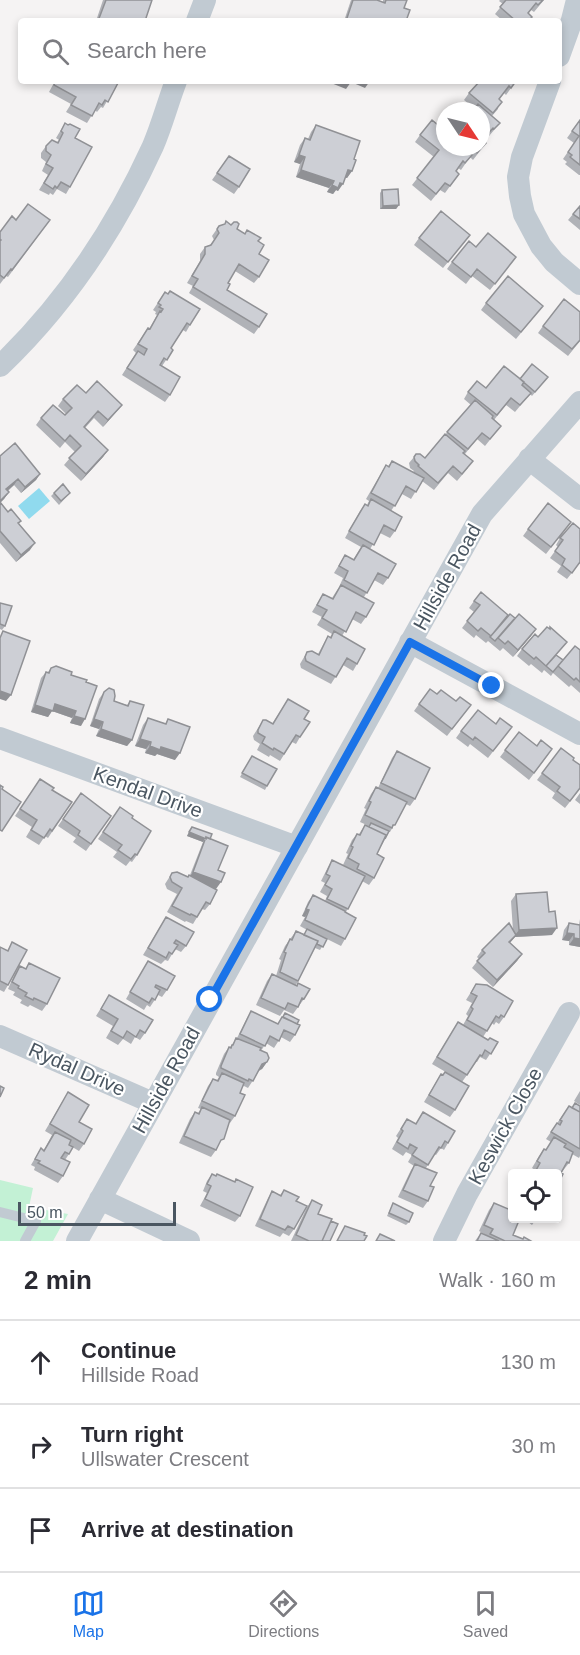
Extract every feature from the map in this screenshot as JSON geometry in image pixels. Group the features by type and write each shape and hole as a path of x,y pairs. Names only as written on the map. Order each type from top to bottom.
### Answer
{"street":[{"path":"199,18 205,0"},
{"path":"562,48 577,0"},
{"path":"0,366 21,346 65,294 96,249 125,201 154,144 175,84"},
{"path":"549,84 522,157 518,177 520,196 524,214 541,246 554,262 580,284"},
{"name":"Hillside Road","path":"77,1241 482,514 580,402"},
{"path":"529,459 580,499"},
{"path":"410,642 580,734"},
{"name":"Kendal Drive","path":"0,738 297,847"},
{"name":"Keswick Close","path":"444,1241 467,1194 569,1013"},
{"name":"Rydal Drive","path":"0,1036 153,1103"},
{"path":"100,1199 189,1241"}],"lane":[{"path":"0,1212 36,1221 25,1241"}],"green space":[{"path":"0,1180 33,1188 29,1207 68,1214 53,1241 0,1241"}],"water":[{"path":"39,488 50,501 29,519 18,506"}],"building":[{"path":"106,0 152,0 146,18 99,18"},
{"path":"353,0 377,0 385,3 386,0 407,0 404,8 410,10 407,18 347,18"},
{"path":"506,0 543,0 538,5 536,3 528,13 531,18 513,18 500,7"},
{"path":"117,84 108,102 105,100 102,105 99,103 92,116 71,105 76,97 54,85"},
{"path":"477,84 514,84 511,88 509,86 499,99 502,102 493,113 490,110 490,102 480,102 469,93"},
{"path":"490,114 500,123 490,131"},
{"path":"432,120 436,123 436,148 420,135"},
{"path":"580,120 580,165 570,157 572,155 568,152 579,136 572,131"},
{"path":"65,123 80,129 75,138 92,147 70,187 61,182 57,188 55,186 53,189 44,183 53,168 46,164 51,155 46,151 46,146 52,140 58,143"},
{"path":"316,125 360,141 352,171 348,170 343,184 340,183 338,188 332,185 334,181 301,170 305,157 299,155 305,138 310,140"},
{"path":"436,154 436,156 471,156 465,163 463,161 456,171 459,174 450,186 445,183 436,194 417,178"},
{"path":"229,156 250,169 239,187 217,173"},
{"path":"398,189 399,205 383,206 382,190"},
{"path":"28,204 50,220 4,278 0,275 0,232 12,216 16,220"},
{"path":"580,206 580,219 573,214"},
{"path":"441,211 470,235 448,262 419,238"},
{"path":"226,221 231,225 237,222 239,224 237,229 245,234 247,230 261,238 258,241 264,245 259,254 269,260 259,277 239,264 228,283 230,284 227,290 267,314 259,327 193,287 198,279 192,276 205,254 205,247 211,245 219,233 217,229"},
{"path":"488,233 516,257 495,284 477,269 471,277 452,262 469,241 476,247"},
{"path":"508,276 543,306 521,332 486,303"},
{"path":"170,291 200,309 190,325 187,323 171,348 173,350 167,360 164,358 160,365 180,377 170,395 127,368 138,351 144,355 147,349 138,344 163,309 158,303 165,292 168,294"},
{"path":"564,299 580,312 580,340 572,349 543,326"},
{"path":"532,364 548,377 535,392 520,379"},
{"path":"504,366 524,382 522,385 531,393 520,405 511,398 497,415 468,392 477,381 486,388"},
{"path":"97,381 122,405 108,420 98,411 84,427 108,450 86,474 69,458 81,446 70,435 65,441 41,418 53,405 65,415 72,408 63,399 77,385 86,393"},
{"path":"475,400 501,426 490,439 482,433 468,449 447,432"},
{"path":"445,434 473,461 462,474 453,466 438,483 418,466 414,457 420,454 425,458"},
{"path":"15,443 40,474 25,487 18,479 6,489 9,492 0,501 0,456"},
{"path":"392,461 424,478 416,492 406,486 395,506 371,493 386,465 389,467"},
{"path":"63,484 70,493 61,501 54,493"},
{"path":"371,499 402,517 395,531 384,525 374,545 349,531 365,504 368,506"},
{"path":"0,502 8,512 11,509 21,521 18,523 35,543 21,555 0,531"},
{"path":"548,503 571,522 551,547 528,529"},
{"path":"573,523 580,529 580,562 572,573 562,565 565,559 555,551 563,540 560,538"},
{"path":"363,545 396,564 388,578 378,573 367,593 344,580 348,571 339,566 345,555 354,560"},
{"path":"341,585 374,603 366,617 356,612 346,632 322,618 327,610 317,605 323,594 333,599"},
{"path":"481,592 508,615 491,636 481,628 478,631 467,621 480,605 474,601"},
{"path":"0,603 12,606 5,626 0,624"},
{"path":"510,614 515,618 495,641 490,637"},
{"path":"519,614 536,629 518,650 508,641 505,644 498,638"},
{"path":"547,627 567,642 546,666 522,649 535,634 538,637"},
{"path":"3,631 30,641 11,695 0,691 0,638"},
{"path":"334,631 365,649 357,664 347,658 336,677 306,661 305,657 307,652 312,651 319,655 328,636 331,638"},
{"path":"575,646 580,650 580,682 576,678 574,680 558,666"},
{"path":"556,655 563,660 553,672 546,666"},
{"path":"56,666 97,686 85,719 74,716 76,711 55,704 53,711 35,705 46,672 49,673 51,668"},
{"path":"109,688 114,690 114,701 128,706 130,701 144,705 132,740 101,729 103,722 94,719 104,692"},
{"path":"430,689 437,694 441,690 456,701 460,697 471,705 452,729 419,704"},
{"path":"288,699 309,711 304,719 310,722 300,737 296,735 284,754 262,743 265,737 258,733 258,730 263,720 273,724"},
{"path":"478,710 496,724 500,718 512,727 493,751 475,737 473,740 461,731"},
{"path":"148,718 166,724 168,719 190,727 180,753 161,747 160,750 150,746 151,742 140,739"},
{"path":"519,732 537,746 541,740 552,749 534,773 505,750"},
{"path":"561,748 580,765 580,788 570,801 557,791 560,787 542,773"},
{"path":"397,751 430,768 415,799 381,783"},
{"path":"252,756 277,769 267,786 242,773"},
{"path":"40,779 54,788 52,790 72,802 52,831 50,829 44,838 31,830 37,820 20,809"},
{"path":"0,785 2,789 21,802 2,831 0,830"},
{"path":"376,787 407,802 392,828 365,815"},
{"path":"81,793 111,816 91,844 78,835 80,831 63,819"},
{"path":"120,807 151,831 137,855 135,854 131,859 118,850 122,845 103,832"},
{"path":"371,823 389,831 385,839 386,835 369,827"},
{"path":"365,825 386,835 377,854 384,858 374,878 357,869 359,864 348,858 357,834 360,835"},
{"path":"192,827 212,834 210,839 189,832"},
{"path":"206,837 228,846 218,870 225,873 221,882 193,872"},
{"path":"332,860 365,876 348,909 327,899 332,889 325,885 330,876 326,874"},
{"path":"177,872 188,877 189,875 217,890 210,904 206,902 197,917 172,906 182,888 172,882 170,877 172,873"},
{"path":"547,892 549,912 555,911 557,928 519,930 516,894"},
{"path":"313,895 356,918 345,939 305,920 309,910 306,909"},
{"path":"166,917 194,932 186,946 176,940 174,943 178,945 172,954 169,952 166,958 148,948"},
{"path":"509,923 516,935 509,942 522,954 497,980 477,961 485,953 482,950"},
{"path":"569,923 580,925 580,939 574,938 574,934 567,933"},
{"path":"307,929 327,939 323,947 317,944 318,941 304,935"},
{"path":"296,931 318,941 298,981 280,972 286,953 284,952"},
{"path":"12,942 27,950 8,985 0,981 0,947 8,951"},
{"path":"148,961 175,976 167,990 156,985 155,987 160,990 155,1000 152,998 149,1003 130,992"},
{"path":"29,963 60,978 47,1004 25,996 27,993 12,982 20,966 26,969"},
{"path":"272,974 297,986 298,983 310,989 298,1007 288,1003 285,1009 261,998"},
{"path":"476,984 487,985 513,1001 504,1017 496,1016 487,1031 467,1020 477,996 471,993"},
{"path":"109,995 153,1020 145,1033 140,1030 136,1037 127,1031 123,1038 111,1031 118,1019 101,1009"},
{"path":"251,1011 278,1024 282,1017 300,1025 295,1035 284,1030 279,1041 270,1036 265,1046 240,1034"},
{"path":"285,1013 299,1020 297,1024 283,1017"},
{"path":"458,1022 488,1040 490,1038 498,1042 491,1054 485,1050 482,1056 480,1055 467,1075 437,1057"},
{"path":"236,1038 261,1048 260,1050 267,1053 269,1058 262,1064 253,1081 249,1079 248,1081 221,1068 229,1047 231,1048"},
{"path":"445,1072 469,1086 455,1110 429,1095 441,1074"},
{"path":"222,1073 244,1083 240,1093 245,1095 235,1116 202,1101 213,1079 218,1081"},
{"path":"68,1092 89,1105 79,1122 92,1129 84,1144 50,1124"},
{"path":"575,1103 580,1106 580,1112 572,1108"},
{"path":"569,1106 580,1112 580,1149 551,1132 557,1123 560,1125 562,1121 560,1120"},
{"path":"202,1107 230,1120 224,1139 221,1140 216,1150 184,1136 195,1112 199,1114"},
{"path":"423,1112 455,1131 448,1143 445,1141 441,1148 439,1147 428,1165 412,1155 417,1148 410,1144 408,1149 397,1142 407,1119 416,1124"},
{"path":"55,1132 71,1140 69,1145 73,1147 69,1154 65,1152 61,1158 70,1162 63,1176 38,1163 40,1161 35,1159 41,1148 44,1151"},
{"path":"554,1137 566,1144 564,1147 573,1152 569,1163 567,1162 562,1171 562,1169 537,1169 540,1163 537,1161 544,1149 546,1150"},
{"path":"415,1164 437,1173 430,1186 434,1187 428,1201 403,1190"},
{"path":"212,1174 235,1182 236,1179 253,1187 240,1216 205,1199 211,1186 207,1184"},
{"path":"284,1190 299,1197 296,1201 307,1206 294,1229 288,1226 285,1230 260,1219 272,1191 281,1196"},
{"path":"312,1200 322,1205 318,1214 332,1219 322,1241 309,1241 296,1235"},
{"path":"393,1203 413,1213 409,1222 389,1213"},
{"path":"494,1203 508,1209 508,1223 518,1223 513,1235 531,1241 505,1241 490,1234 493,1229 484,1225"},
{"path":"331,1221 338,1224 330,1241 322,1241"},
{"path":"345,1226 365,1233 364,1235 367,1236 364,1241 337,1241"},
{"path":"481,1233 499,1241 477,1241"},
{"path":"380,1234 395,1241 376,1241"}],"route":[{"path":"210,1000 410,642 492,686"}]}
